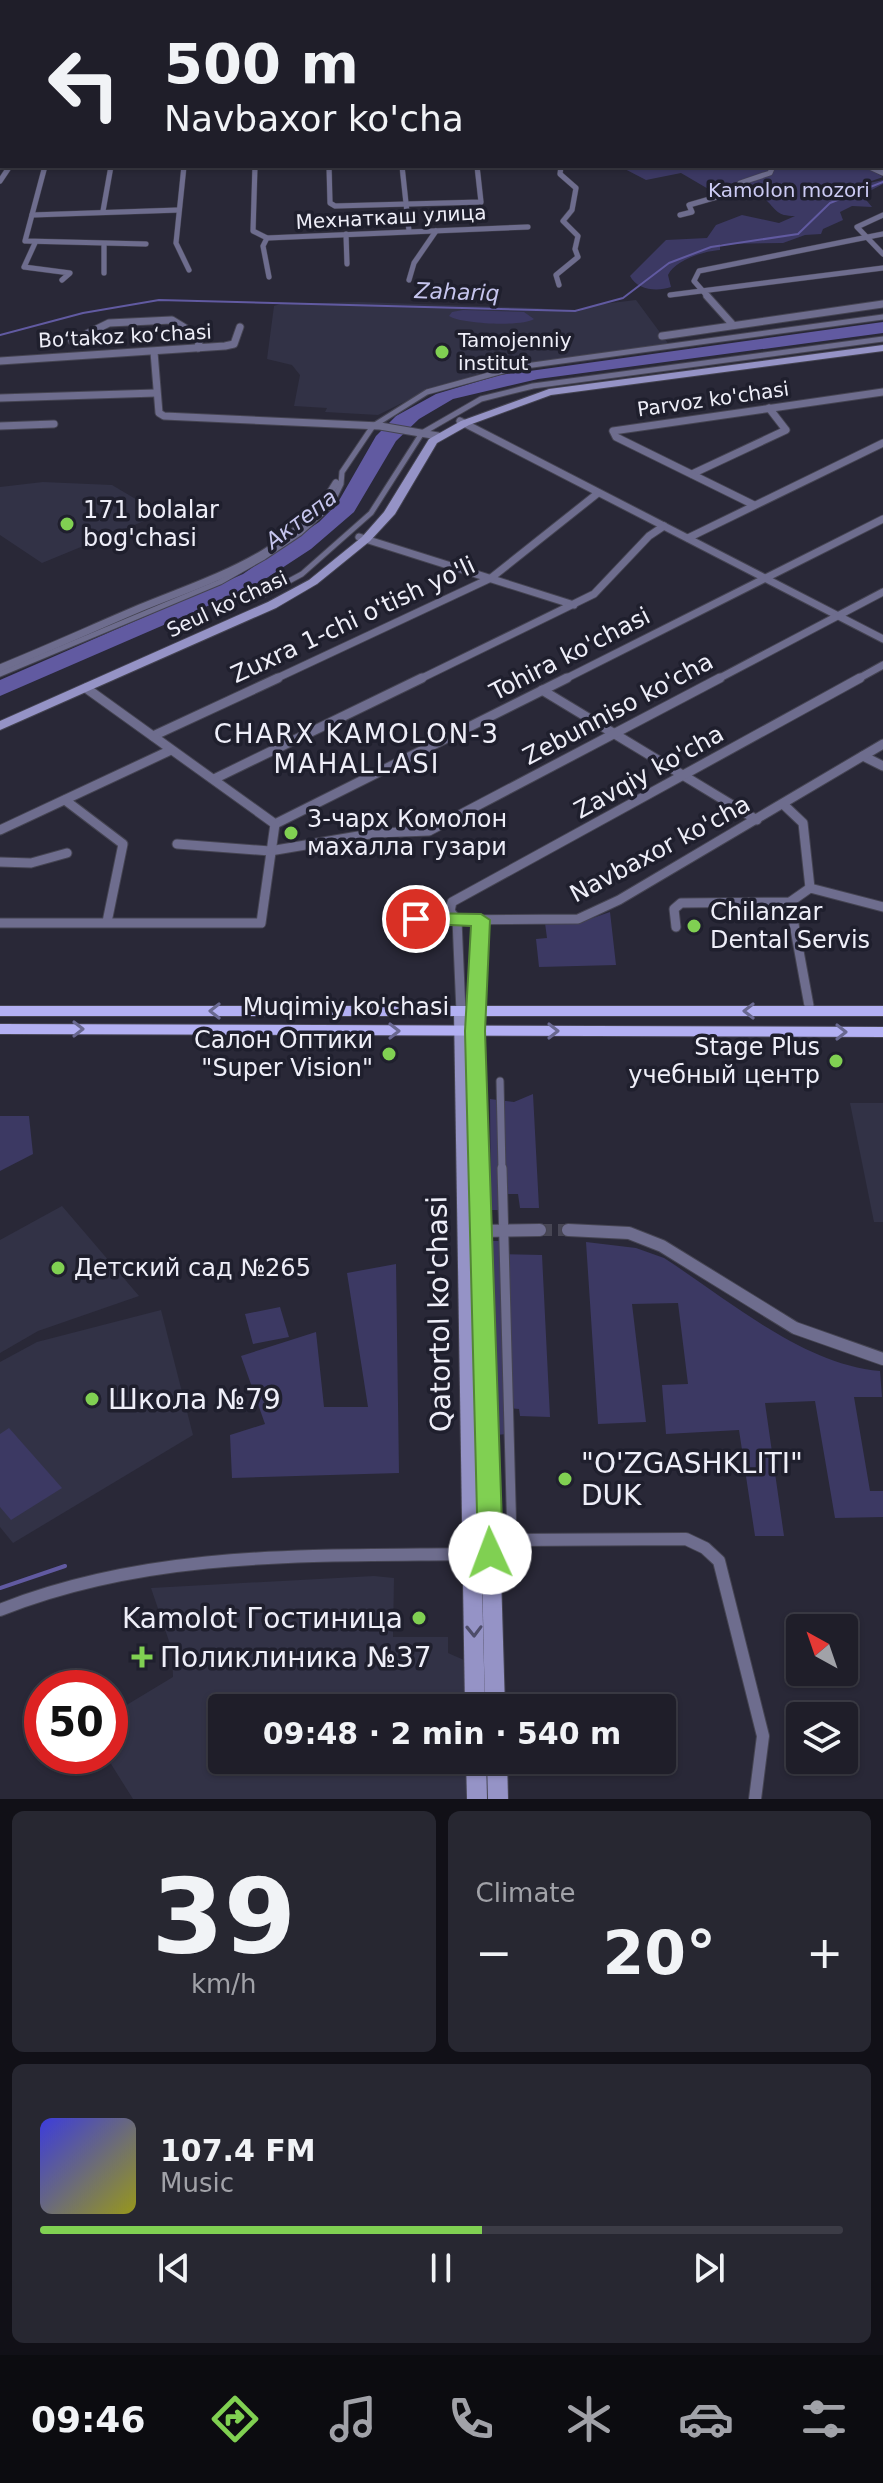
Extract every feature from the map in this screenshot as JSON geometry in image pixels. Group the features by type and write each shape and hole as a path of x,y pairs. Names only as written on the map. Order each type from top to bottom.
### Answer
{"main road":[{"path":"427,434 556,391 883,344"},
{"name":"Seul ko'chasi","path":"0,726 283,600 321,576 389,514 427,434"},
{"name":"Seul ko'chasi","path":"0,720 277,597 363,538"},
{"name":"Muqimiy ko'chasi","path":"0,1011 883,1011"},
{"path":"241,1030 243,1011"},
{"path":"688,1011 683,1021 691,1032"},
{"name":"Qatortol ko'chasi","path":"469,1012 481,1547 476,1694"},
{"name":"Muqimiy ko'chasi","path":"0,1029 883,1032"},
{"name":"Qatortol ko'chasi","path":"481,1547 494,1694"},
{"path":"476,1774 477,1799"},
{"path":"497,1774 498,1799"}],"street":[{"path":"44,168 25,241 146,244"},
{"path":"103,211 111,168"},
{"path":"184,168 176,248 189,270"},
{"name":"Мехнаткаш улица","path":"255,168 253,231 267,238 528,227"},
{"path":"329,168 332,205 481,202 477,168"},
{"path":"402,168 409,231"},
{"path":"559,285 556,275 578,257 575,249 578,236 563,221 572,210 576,188 560,174 561,168"},
{"path":"680,215 692,212 689,205 741,190 740,183 770,173 772,168"},
{"path":"32,215 179,210"},
{"path":"883,215 857,227 883,254"},
{"path":"409,280 414,263 436,231"},
{"path":"346,234 347,251 344,253 347,264"},
{"path":"733,325 694,278 707,267 800,253 883,234"},
{"path":"267,238 263,246 269,277"},
{"path":"35,243 24,267 70,273 62,280"},
{"path":"104,244 104,273"},
{"path":"670,295 883,268"},
{"path":"662,336 883,304"},
{"path":"0,671 220,582 276,549 331,505 341,484 342,472 377,426 395,409 427,392 518,367 883,317"},
{"path":"72,341 109,323 172,320 200,337 198,348"},
{"name":"Boʻtakoz koʻchasi","path":"0,361 234,344 240,327"},
{"path":"265,594 302,574 371,513 427,434 463,407 504,391 883,344"},
{"path":"154,352 159,413 172,418 377,426 427,434"},
{"name":"Parvoz ko'chasi","path":"754,505 616,437 613,431 883,392"},
{"path":"0,398 156,393"},
{"path":"692,474 786,430 769,408"},
{"path":"462,422 883,639"},
{"path":"0,426 54,424"},
{"path":"688,538 883,443"},
{"path":"0,671 235,570 317,513 336,483"},
{"name":"Zuxra 1-chi o'tish yo'li","path":"153,736 491,578 598,493"},
{"name":"Tohira ko'chasi","path":"275,824 883,519"},
{"path":"214,779 594,594 649,536 664,526"},
{"path":"363,538 574,605"},
{"name":"Zebunniso ko'cha","path":"177,844 270,851 376,833 429,831 883,592"},
{"name":"Zavqiy ko'cha","path":"457,920 450,911 452,902 883,665"},
{"path":"0,923 261,923 275,824 86,688"},
{"path":"542,690 757,820"},
{"name":"Navbaxor ko'cha","path":"388,916 457,920 578,919 784,805 883,744"},
{"path":"0,830 171,750"},
{"path":"863,756 883,766"},
{"path":"65,800 123,844 107,922"},
{"path":"784,805 803,823 810,888"},
{"path":"0,862 31,863 67,853"},
{"path":"676,927 674,909 681,903 790,902 810,888 883,907"},
{"path":"790,902 810,1011"},
{"name":"Qatortol ko'chasi","path":"457,920 469,1012"},
{"name":"Qatortol ko'chasi","path":"469,1012 481,920"},
{"path":"500,1081 512,1540"},
{"path":"474,1231 540,1230"},
{"path":"568,1230 629,1233 662,1246 784,1322 811,1335 883,1359"},
{"path":"0,1610 32,1595 71,1585 186,1565 481,1547 512,1540 686,1539 713,1553 719,1561 752,1681 763,1736 755,1799"}],"shaded area":[{"name":"Tamojenniy institut","path":"636,300 670,346 516,365 426,391 378,415 325,412 327,408 294,406 300,375 292,365 267,359 274,306 280,304 359,302 577,312 594,305"},
{"name":"Актепа","path":"883,322 883,333 538,379 453,399 419,419 396,441 354,512 311,549 256,585 0,696 0,680 243,574 319,522 337,504 376,436 396,416 436,394 500,375"},
{"name":"171 bolalar bog'chasi","path":"43,482 112,485 161,514 42,563 0,535 0,487"},
{"path":"850,1103 883,1103 883,1222 874,1222"},
{"name":"Детский сад №265","path":"62,1206 139,1296 38,1331 0,1353 0,1240"},
{"name":"Школа №79","path":"161,1310 193,1435 13,1543 0,1527 0,1362 37,1342"},
{"path":"374,1576 394,1578 393,1637 448,1637 448,1653 464,1660 465,1694 208,1694 208,1774 466,1774 466,1799 133,1799 117,1774 128,1774 128,1704 173,1677 172,1650 151,1588"}],"green space":[{"name":"Kamolon mozori","path":"623,168 868,168 883,177 860,185 883,180 883,184 862,195 872,207 852,206 840,212 843,220 823,229 821,234 805,235 783,243 720,244 720,250 698,254 677,265 668,275 671,287 654,289 642,287 630,276 666,240 707,238 716,225 742,215 779,223 795,216 780,213 758,193 736,182 710,190 681,173 646,180"},
{"path":"452,312 524,312 534,319 492,324 449,316"},
{"path":"610,912 616,965 539,967 536,939 547,938 545,923 584,921"},
{"path":"533,1094 539,1208 520,1208 518,1194 499,1194 498,1210 491,1210 490,1099 514,1102"},
{"path":"0,1116 29,1116 33,1154 0,1171"},
{"path":"489,1241 500,1241 502,1254 542,1255 550,1417 520,1416 519,1409 507,1408 507,1434 496,1435"},
{"path":"586,1242 636,1248 664,1258 767,1328 795,1343 851,1366 880,1371 882,1397 854,1397 870,1491 883,1491 883,1517 835,1518 815,1401 765,1403 784,1536 755,1536 739,1430 666,1434 662,1385 688,1384 678,1303 632,1304 646,1422 598,1424"},
{"path":"396,1264 399,1473 232,1478 230,1435 265,1424 241,1356 316,1332 324,1407 368,1407 347,1273"},
{"path":"280,1307 289,1337 253,1344 245,1314"},
{"path":"9,1428 62,1488 11,1520 0,1507 0,1434"}],"waterway":[{"name":"Zahariq","path":"0,335 83,313 159,300 575,311 623,298 669,263 711,247 798,234 830,203 883,182"},
{"path":"0,1588 65,1566"}],"tunnel":[{"path":"540,1230 568,1230"}],"place":[{"name":"Tamojenniy institut","path":"442,352"},
{"name":"171 bolalar bog'chasi","path":"67,524"},
{"name":"3-чарх Комолон махалла гузари","path":"291,833"},
{"name":"Chilаnzаr Dental Servis","path":"694,926"},
{"name":"Салон Оптики \"Super Vision\"","path":"389,1054"},
{"name":"Stage Plus учебный центр","path":"836,1061"},
{"name":"Детский сад №265","path":"58,1268"},
{"name":"Школа №79","path":"92,1399"},
{"name":"\"O'ZGASHKLITI\" DUK","path":"565,1479"},
{"name":"Kamolot Гостиница","path":"419,1618"},
{"name":"Поликлиника №37","path":"142,1657"}],"district":[{"name":"CHARX KAMOLON-3 MAHALLASI","path":"357,749"}],"route":[{"path":"416,919 481,920 475,1031 490,1553"}]}
